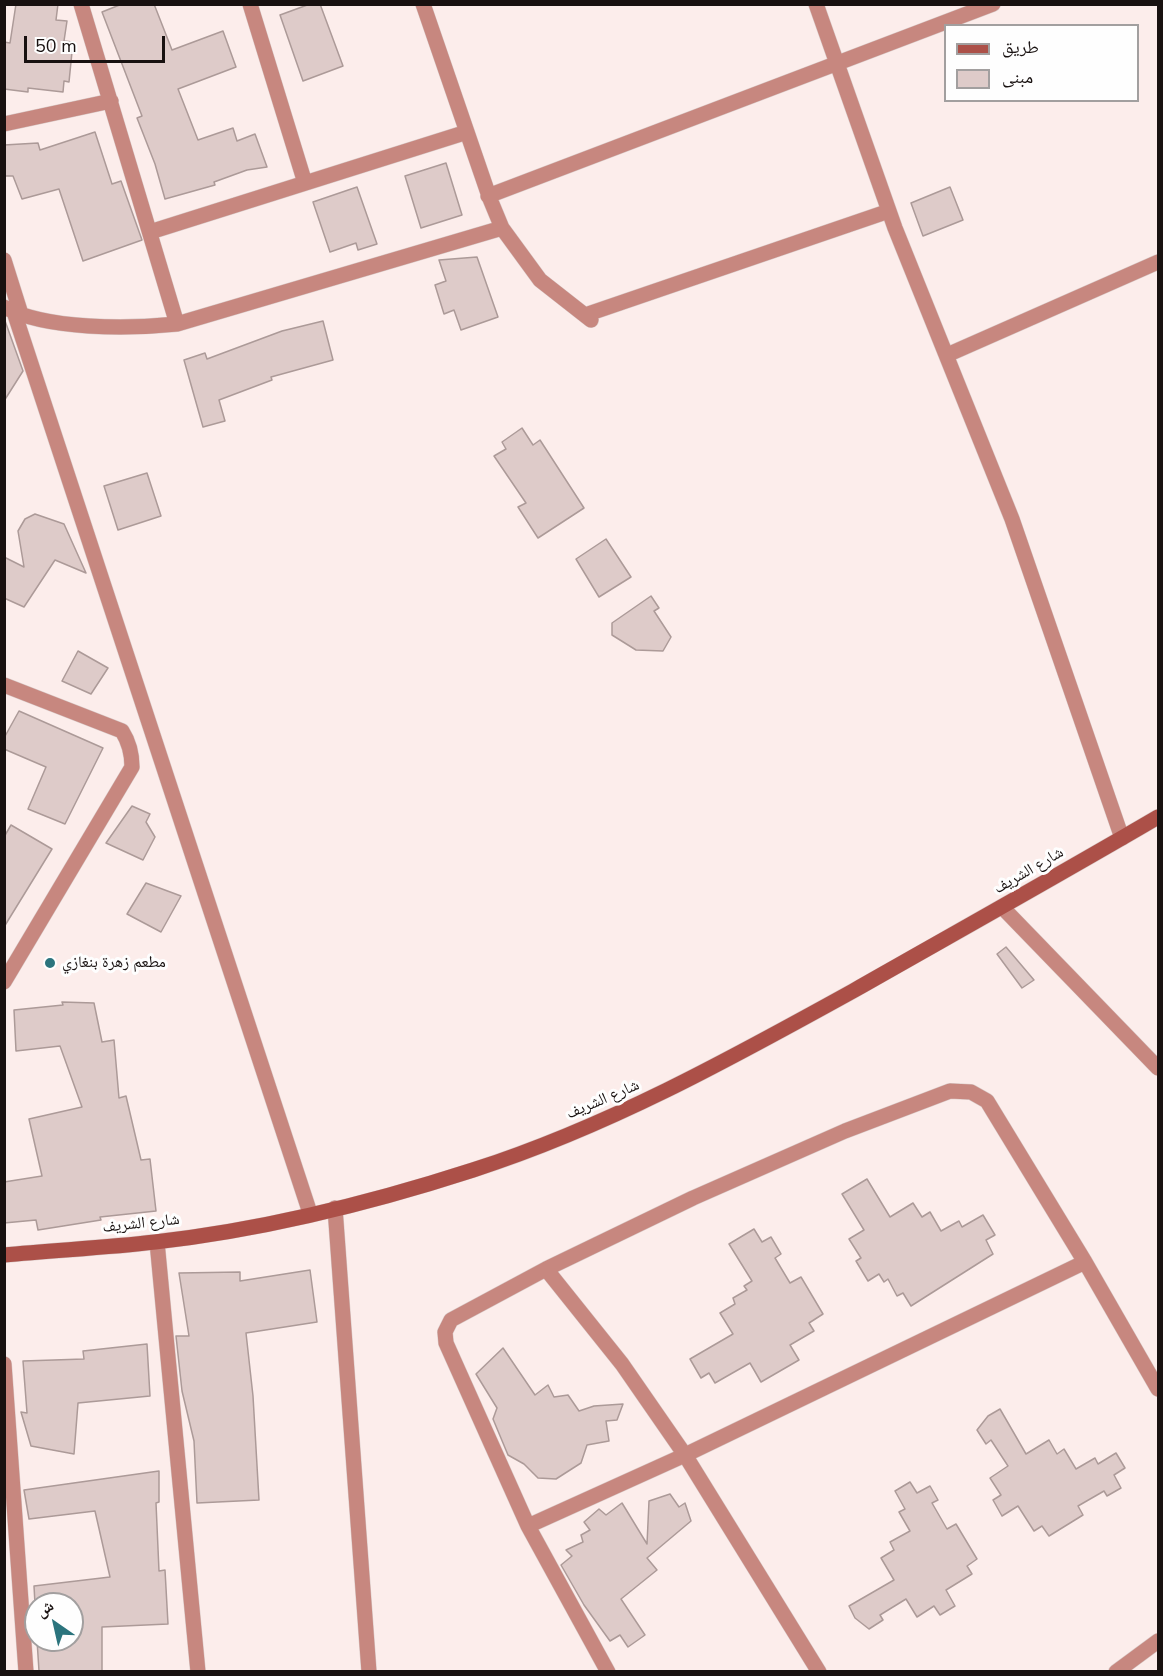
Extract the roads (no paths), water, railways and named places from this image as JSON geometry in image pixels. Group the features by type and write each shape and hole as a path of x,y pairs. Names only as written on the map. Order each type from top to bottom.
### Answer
{"main road":[{"name":"شارع الشريف","path":"4,1255 157,1242 335,1208 473,1170 552,1141 654,1097 753,1047 1158,817"}],"street":[{"path":"81,4 177,324"},
{"path":"250,4 305,183"},
{"path":"423,4 488,196 502,228 540,280 588,318 889,211"},
{"path":"816,4 889,211 1012,519 1122,838"},
{"path":"488,196 993,4"},
{"path":"4,124 111,101"},
{"path":"150,232 467,132"},
{"path":"13,311 81,325 145,327 177,324 502,228"},
{"path":"4,260 13,311 310,1213"},
{"path":"947,356 1158,262"},
{"path":"4,982 132,767 130,749 122,731 6,688"},
{"path":"1002,907 1158,1068"},
{"path":"608,1671 528,1526 446,1343 445,1332 451,1320 546,1269 693,1198 845,1131 950,1091 971,1092 987,1101 1085,1262 1158,1389"},
{"path":"335,1208 369,1671"},
{"path":"157,1242 198,1671"},
{"path":"528,1526 685,1455 1085,1262"},
{"path":"546,1269 622,1364 685,1455 819,1671"},
{"path":"4,1364 26,1671"},
{"path":"1116,1671 1158,1641"}],"place":[{"name":"مطعم زهرة بنغازي","path":"50,963"}]}
